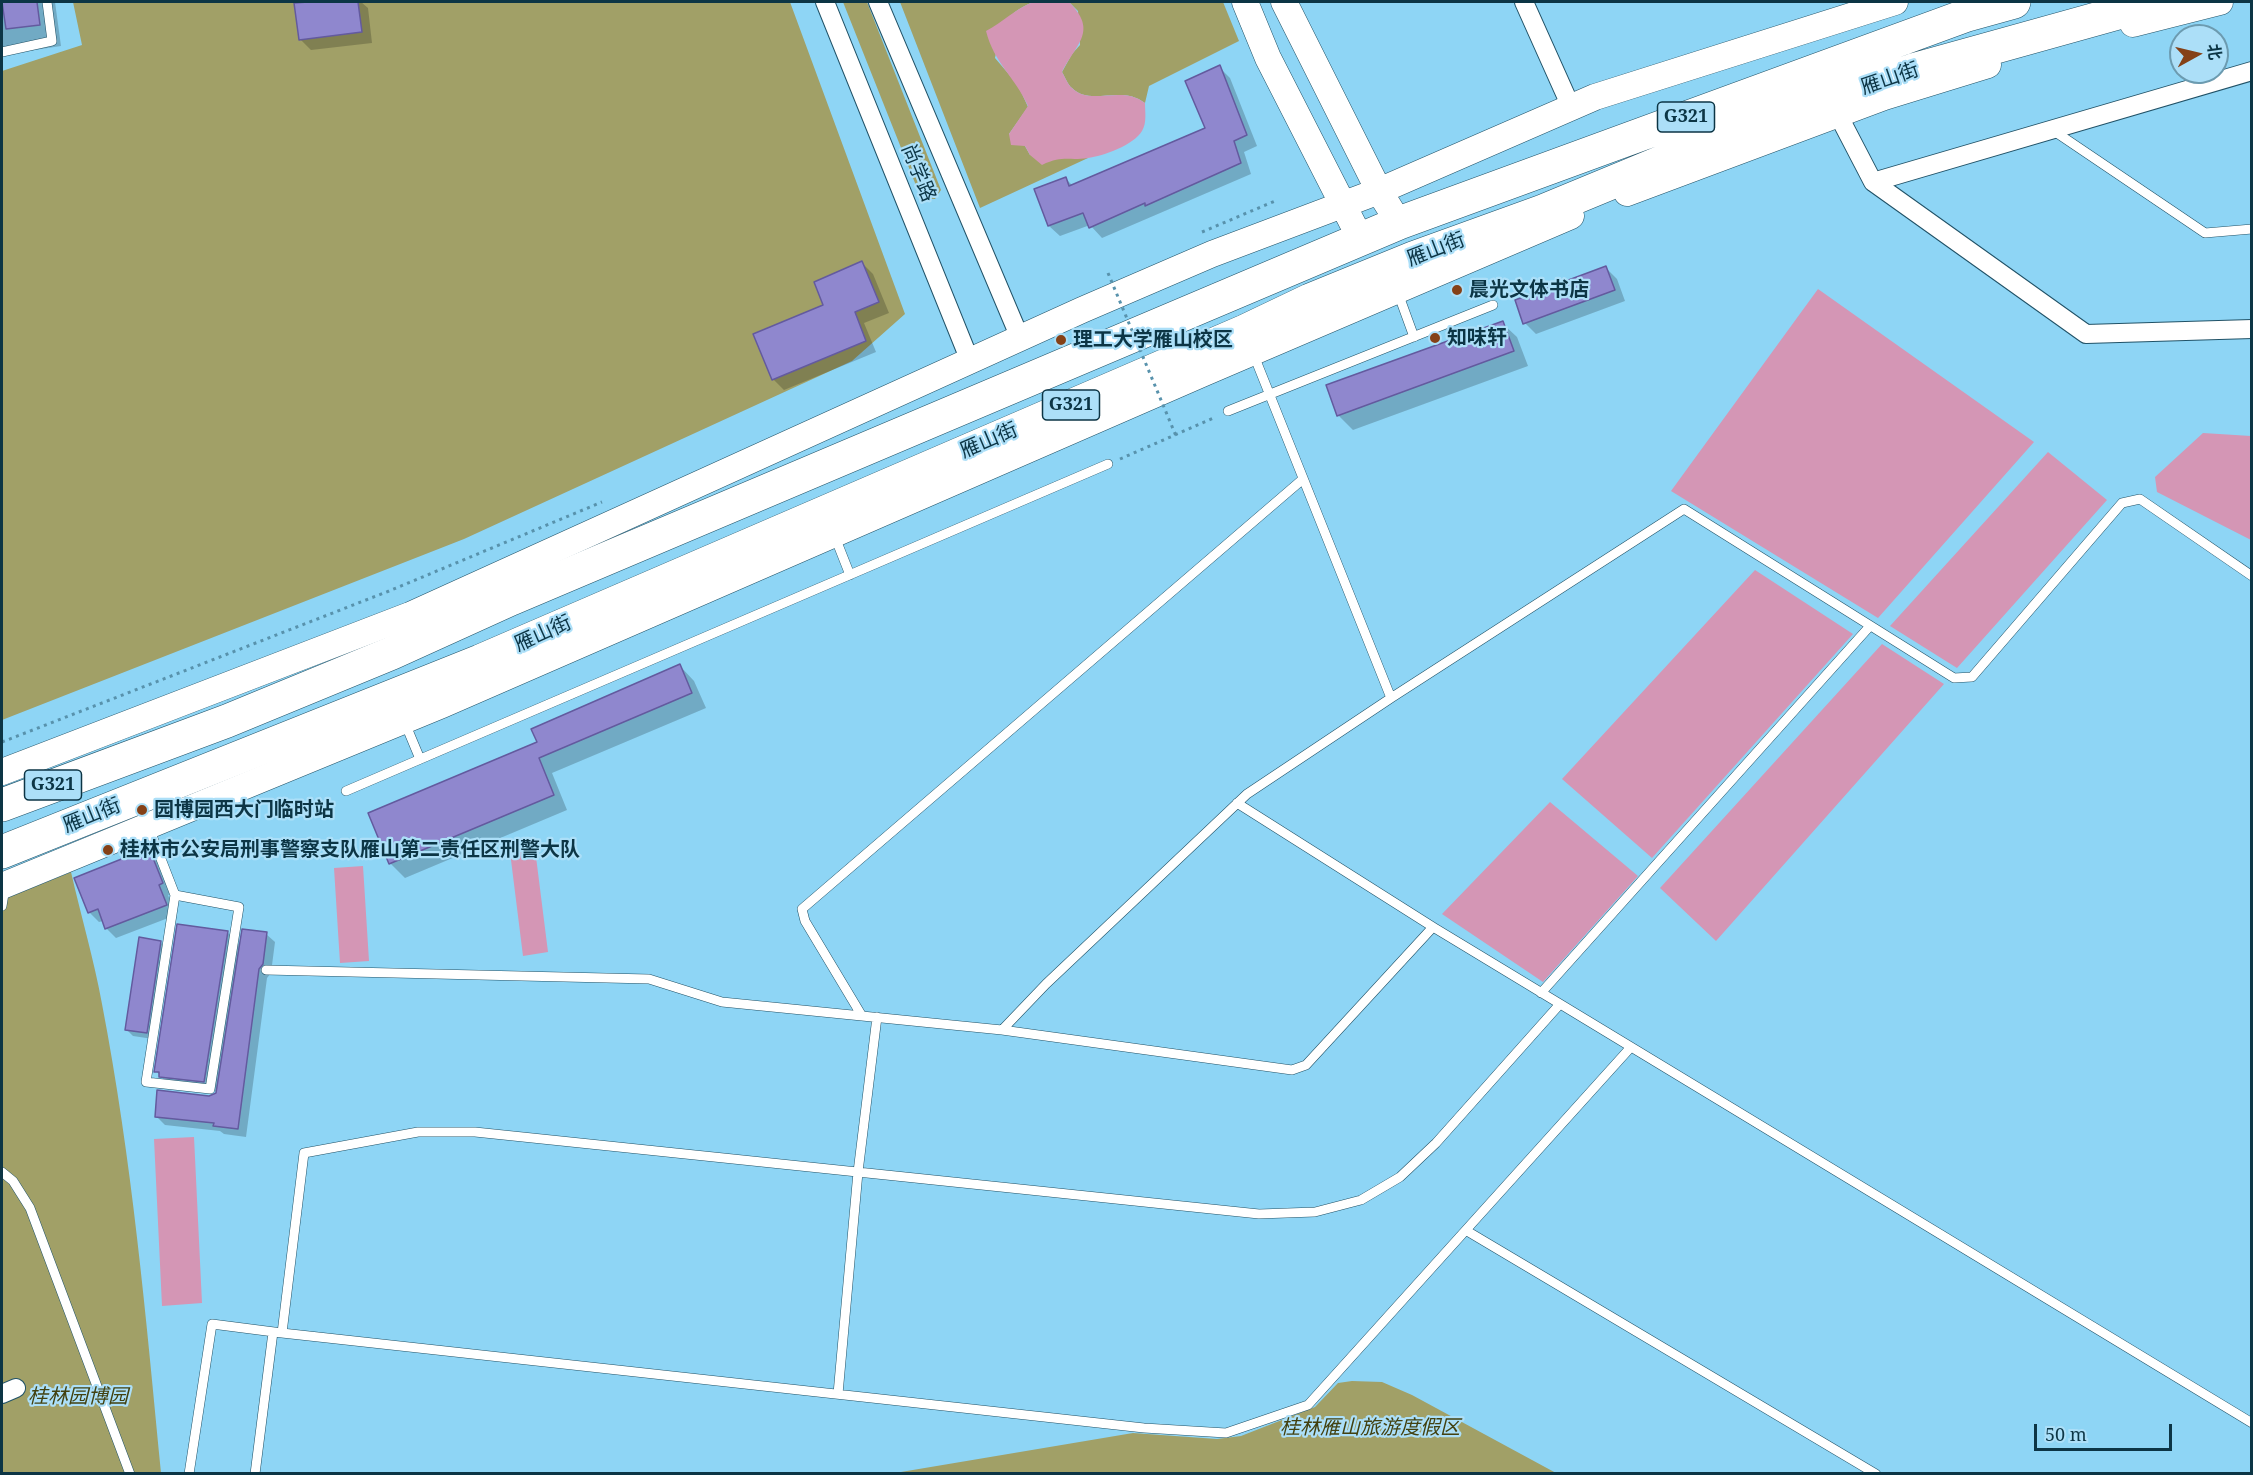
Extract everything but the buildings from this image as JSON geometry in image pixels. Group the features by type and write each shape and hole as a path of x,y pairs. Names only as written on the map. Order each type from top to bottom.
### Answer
{"highway":[{"name":"雁山街","path":"2,805 227,721 392,653 522,595 1360,238 1956,19 2014,2"},
{"name":"雁山街","path":"2,852 480,662 1249,342 1310,300 1413,258 1543,211 1693,150 1834,107 1913,70 2157,2"}],"street":[{"name":"尚学路","path":"825,2 970,361"},
{"name":"尚学路","path":"878,2 1020,338"},
{"path":"1245,2 1268,58 1360,238"},
{"path":"1284,2 1379,191 1399,223"},
{"path":"1524,2 1571,107"},
{"path":"2,772 410,615 1020,338 1212,254 1379,191 1594,97 1895,2"},
{"path":"3,892 148,826 404,720 834,534 1249,342 1397,291 1625,193 1834,107 2068,40 2220,2"},
{"path":"1873,182 2252,71"},
{"path":"1834,107 1873,182 2086,334 2252,329"}],"lane":[{"path":"2,52 52,41 47,2"},
{"path":"2052,129 2205,232 2252,229"},
{"path":"1397,291 1414,337"},
{"path":"1228,411 1493,305"},
{"path":"1249,342 1391,698"},
{"path":"346,791 1108,464"},
{"path":"862,1016 805,921 802,909 1303,479"},
{"path":"1002,1030 1046,984 1247,794 1684,509 1954,678 1972,676 2122,503 2139,499 2252,576"},
{"path":"834,534 850,575"},
{"path":"1541,993 1870,626"},
{"path":"404,720 420,759"},
{"path":"1237,803 1541,993 2252,1423"},
{"path":"148,826 175,895 146,1082 210,1089 238,907 175,895"},
{"path":"266,970 649,979 722,1002 1002,1030 1292,1070 1306,1065 1433,927"},
{"path":"255,1473 304,1153 418,1132 475,1132 1259,1214 1316,1212 1361,1200 1400,1177 1436,1143 1560,1004"},
{"path":"837,1394 858,1172 877,1017"},
{"path":"189,1473 212,1323 1144,1428 1226,1433 1308,1405 1631,1047"},
{"path":"2,1172 13,1181 30,1208 130,1473"},
{"path":"1467,1231 1876,1473"}],"path":[{"path":"1202,233 1275,201"},
{"path":"1098,278 1118,269"},
{"path":"1108,273 1176,436"},
{"path":"1108,464 1176,436 1228,411"},
{"path":"2,742 389,591 610,499"}],"green space":[{"path":"73,2 790,2 905,314 852,361 464,539 2,720 2,71 82,45"},
{"path":"843,2 867,2 941,190 935,199 921,198"},
{"path":"900,2 1033,2 1009,18 1002,31 995,58 1018,85 1028,107 1009,134 1025,146 1030,155 1088,158 980,208"},
{"path":"1069,2 1223,2 1239,41 1149,86 1145,103 1126,95 1088,96 1072,88 1062,72 1080,45 1078,11"},
{"name":"桂林园博园","path":"71,872 99,988 122,1121 150,1355 161,1473 2,1474 2,900"},
{"name":"桂林雁山旅游度假区","path":"1382,1382 1412,1395 1556,1473 895,1473 1133,1433 1217,1439 1241,1436 1315,1407 1338,1383"}],"shaded area":[{"path":"1033,2 1069,2 1078,12 1082,21 1082,37 1062,72 1072,88 1088,96 1126,95 1145,103 1144,128 1132,141 1102,155 1081,159 1061,159 1042,165 1030,155 1025,146 1011,145 1009,134 1028,106 999,61 986,31"},
{"path":"1818,289 2034,442 1878,618 1671,491"},
{"path":"2203,433 2251,436 2251,540 2157,492 2155,477"},
{"path":"2048,452 2107,500 1957,668 1890,626"},
{"path":"1755,570 1853,634 1652,858 1562,779"},
{"path":"1882,644 1944,684 1716,941 1660,888"},
{"path":"1550,802 1638,876 1543,982 1442,914"},
{"path":"534,841 548,952 523,956 509,844"},
{"path":"363,866 369,961 340,963 334,868"},
{"path":"194,1137 202,1303 162,1306 154,1139"}],"place":[{"name":"晨光文体书店","path":"1457,290"},
{"name":"知味轩","path":"1435,338"},
{"name":"理工大学雁山校区","path":"1061,340"},
{"name":"园博园西大门临时站","path":"142,810"},
{"name":"桂林市公安局刑事警察支队雁山第二责任区刑警大队","path":"108,850"}]}
